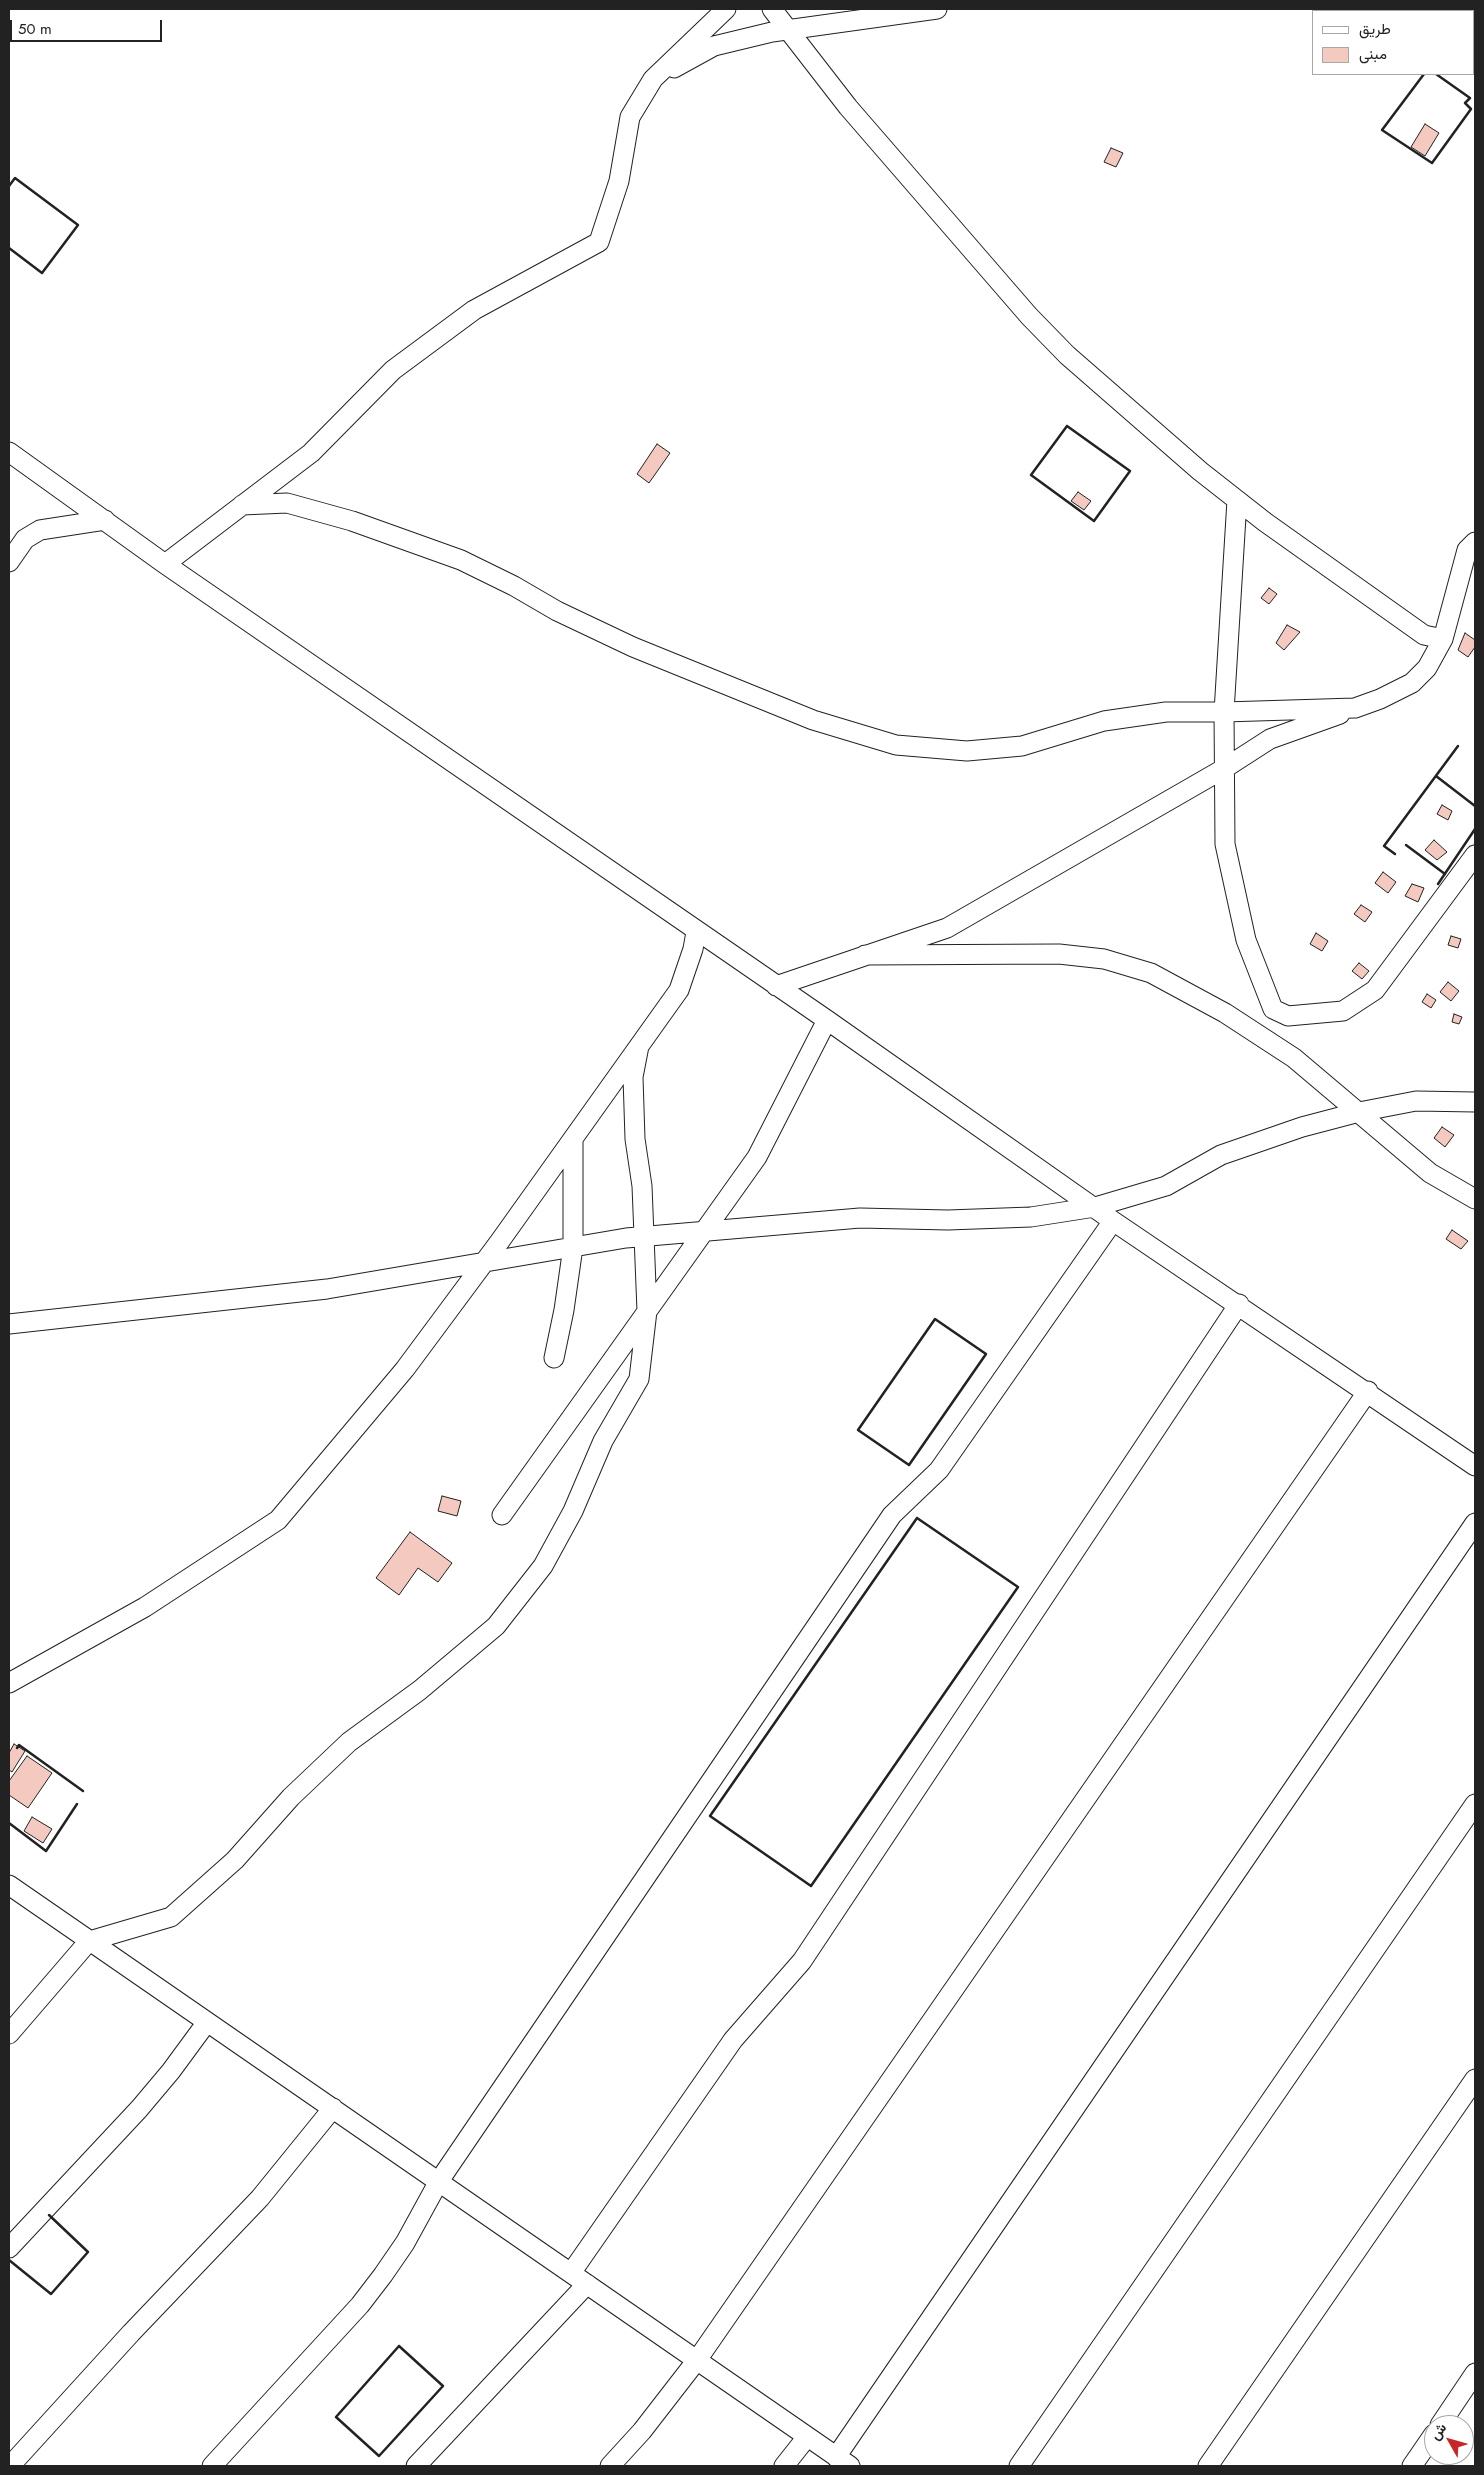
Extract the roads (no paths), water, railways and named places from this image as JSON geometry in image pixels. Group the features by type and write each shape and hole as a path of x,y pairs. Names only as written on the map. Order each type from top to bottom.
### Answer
{"street":[{"path":"165,564 311,453 393,370 474,310 599,242 619,181 630,117 653,79 726,9"},
{"path":"772,9 848,107 1029,316 1067,356 1238,500 1424,635 1443,639"},
{"path":"653,79 714,46 788,30 937,9"},
{"path":"9,452 165,564 696,932 827,1020 1113,1221 1368,1391 1475,1466"},
{"path":"1238,500 1224,712 1226,844 1246,940 1273,1009 1288,1016 1343,1010 1375,990 1475,855"},
{"path":"242,505 287,503 352,521 462,560 514,586 557,611 633,647 813,720 896,745 967,750 1022,746 1104,721 1166,712 1355,708"},
{"path":"9,562 25,539 40,530 105,520"},
{"path":"776,986 947,928 1225,768 1270,739 1380,699 1412,683 1427,668 1443,639 1467,550 1475,542"},
{"path":"9,1683 145,1607 278,1520 405,1369 482,1262 500,1242 680,990 693,949 696,932"},
{"path":"865,955 1059,954 1104,959 1151,973 1225,1013 1286,1053 1358,1112 1394,1145 1430,1172 1475,1199"},
{"path":"502,1515 757,1157 827,1020"},
{"path":"9,2034 89,1941 171,1917 235,1860 291,1797 349,1742 420,1690 496,1626 543,1566 572,1511 603,1440 639,1379 647,1311 642,1186 635,1139 634,1086 639,1046"},
{"path":"9,1324 327,1289 645,1236 860,1218 948,1220 1032,1217 1095,1207 1166,1186 1221,1156 1302,1127 1358,1112 1416,1101 1475,1102"},
{"path":"554,1358 564,1310 573,1247 573,1139"},
{"path":"212,2466 360,2304 405,2243 439,2181 892,1515 939,1470 1113,1221"},
{"path":"571,2273 732,2040 802,1961 1238,1304"},
{"path":"610,2466 642,2431 697,2360 1368,1391"},
{"path":"9,1885 843,2461 1475,1523"},
{"path":"1018,2466 1475,1804"},
{"path":"9,2248 138,2109 171,2071 207,2022"},
{"path":"1208,2466 1475,2079"},
{"path":"10,2466 131,2333 260,2198 333,2108"},
{"path":"416,2466 587,2284"},
{"path":"1447,2415 1475,2373"},
{"path":"784,2466 807,2437"},
{"path":"1412,2466 1424,2449"}]}
